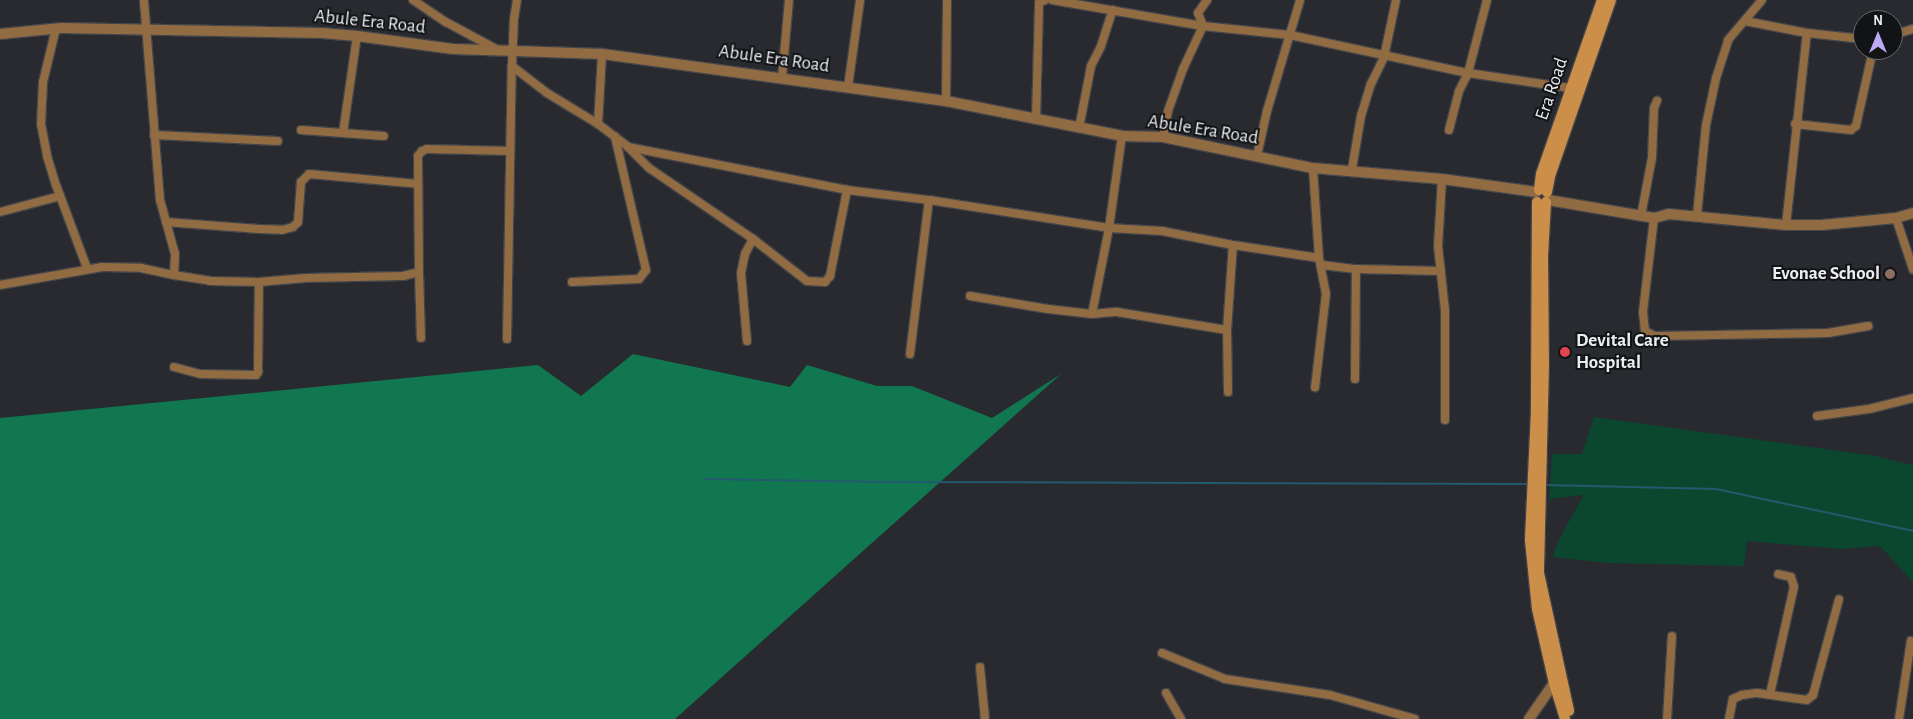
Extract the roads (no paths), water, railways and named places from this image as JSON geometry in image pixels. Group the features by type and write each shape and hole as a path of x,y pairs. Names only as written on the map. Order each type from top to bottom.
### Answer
{"main road":[{"name":"Era Road","path":"1542,196 1541,174 1602,0"},
{"path":"1565,719 1554,683 1534,590 1530,540 1537,467 1536,412 1542,196 1611,0"},
{"path":"1535,499 1540,580 1571,719"}],"street":[{"path":"144,0 160,200 175,254 174,275"},
{"path":"413,0 446,22 498,50"},
{"path":"507,339 512,66 514,18 518,0"},
{"path":"782,78 789,0"},
{"path":"848,87 860,0"},
{"path":"946,101 947,0"},
{"path":"1036,120 1039,3 1044,0"},
{"path":"1052,0 1203,26 1290,35 1384,57 1468,73 1570,88"},
{"path":"1163,137 1168,111 1183,69 1203,26 1198,13 1207,0"},
{"path":"1258,156 1267,110 1300,0"},
{"path":"1352,169 1360,116 1371,84 1384,57 1396,0"},
{"path":"1449,130 1459,91 1468,73 1487,0"},
{"path":"1697,215 1706,125 1716,78 1728,40 1762,0"},
{"path":"1079,128 1091,66 1101,46 1112,10"},
{"path":"1745,21 1807,33 1853,38"},
{"path":"56,28 42,82 41,117 47,156 87,268"},
{"name":"Abule Era Road","path":"0,34 56,28 357,36 453,49 602,54 946,101 1122,136 1163,137 1313,168 1352,169 1442,179 1654,218 1669,214 1697,215 1786,225 1822,225 1896,218 1913,213"},
{"path":"1786,225 1795,124 1807,33"},
{"path":"343,133 357,36"},
{"path":"598,124 602,54"},
{"path":"1795,124 1851,130 1856,126 1871,60"},
{"path":"512,66 547,92 598,124 628,147 649,168 753,238 806,281 825,282 830,276 847,190"},
{"path":"1641,216 1652,158 1654,108 1657,100"},
{"path":"301,130 384,136"},
{"path":"154,135 278,141"},
{"path":"1092,314 1109,228 1122,136"},
{"path":"572,282 639,279 646,270 615,137"},
{"path":"628,147 847,190 930,200 1109,228 1162,231 1356,269 1441,271"},
{"path":"421,338 418,156 422,151 510,151"},
{"path":"1313,168 1320,262 1326,294 1315,387"},
{"path":"166,222 282,230 293,227 298,222 301,182 309,174 418,184"},
{"path":"1442,179 1438,246 1445,310 1445,420"},
{"path":"0,212 60,196"},
{"path":"910,354 930,200"},
{"path":"1654,218 1643,312 1645,331 1655,336 1818,333 1868,326"},
{"path":"1896,218 1913,269"},
{"path":"747,341 741,273 745,254 753,238"},
{"path":"1228,392 1228,330 1233,245"},
{"path":"0,285 87,268 141,268 210,281 260,282 306,278 403,276 419,272"},
{"path":"1354,379 1356,269"},
{"path":"174,367 201,374 256,375 258,372 260,282"},
{"path":"970,296 1092,314 1117,312 1228,330"},
{"path":"1817,416 1868,408 1913,398"},
{"path":"1770,694 1794,587 1792,577 1778,574"},
{"path":"1728,719 1733,699 1742,695 1770,694 1806,700 1813,695 1839,599"},
{"path":"1667,719 1672,636"},
{"path":"1899,719 1911,641"},
{"path":"1162,653 1225,679 1330,695 1392,716 1415,719"},
{"path":"980,667 985,719"},
{"path":"1529,719 1554,683"},
{"path":"1166,693 1181,719"}],"waterway":[{"path":"705,479 905,482 1530,484"},
{"path":"1545,485 1716,489 1913,531"}],"place":[{"name":"Evonae School","path":"1890,274"},
{"name":"Devital Care Hospital","path":"1565,352"}]}
